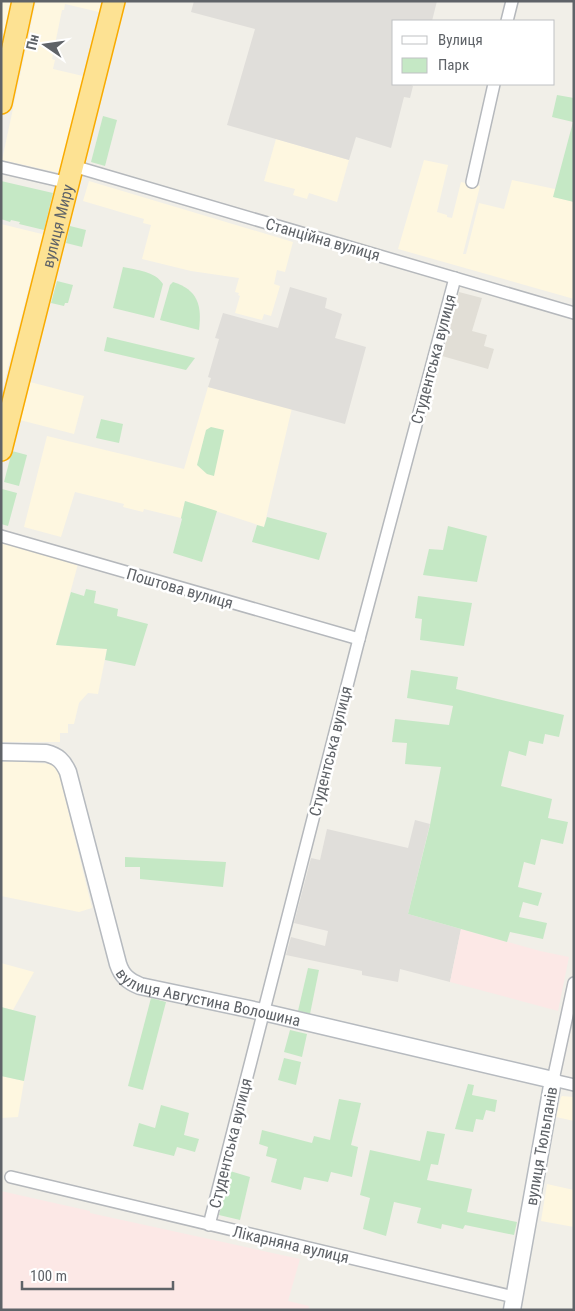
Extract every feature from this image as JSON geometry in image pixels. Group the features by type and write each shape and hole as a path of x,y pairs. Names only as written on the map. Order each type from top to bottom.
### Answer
{"highway":[{"path":"1,104 23,1"},
{"name":"вулиця Миру","path":"1,450 7,400 71,174 114,1"}],"street":[{"path":"507,20 512,1"},
{"path":"472,182 494,85"},
{"name":"Станційна вулиця","path":"1,168 71,174 455,278 574,313"},
{"name":"Студентська вулиця","path":"209,1225 359,640 455,278"},
{"name":"Поштова вулиця","path":"1,536 359,640"},
{"name":"вулиця Августина Волошина","path":"1,752 46,753 53,755 64,763 68,772 118,964 128,980 140,986 263,1012 574,1084"},
{"name":"вулиця Тюльпанів","path":"513,1303 553,1080 574,983"},
{"name":"Лікарняна вулиця","path":"10,1177 209,1225 513,1303"}],"shaded area":[{"path":"1,1 13,1 4,42 1,42"},
{"path":"36,1 102,1 99,12 65,4 64,10 62,10 52,59 55,60 53,69 83,76 60,173 2,160"},
{"path":"194,1 437,1 432,20 392,20 392,85 413,86 410,98 404,97 391,148 356,137 349,160 227,125 255,29 191,12"},
{"path":"276,139 349,160 337,202 309,193 307,199 293,195 295,189 264,181"},
{"path":"424,160 448,165 437,212 447,215 447,217 452,218 461,182 480,186 463,254 466,254 479,203 504,209 512,180 555,189 554,197 574,202 574,299 398,249"},
{"path":"89,181 293,242 285,272 277,270 274,284 280,286 271,316 264,314 262,320 235,313 240,296 238,295 239,293 235,292 239,278 191,271 142,259 151,225 143,223 144,219 83,201"},
{"path":"1,224 44,236 41,241 2,391"},
{"path":"290,287 327,298 325,308 342,314 335,338 366,347 345,424 208,387 211,378 208,377 219,339 215,338 223,313 278,328"},
{"path":"459,292 482,298 472,331 487,335 484,346 494,349 488,369 442,356"},
{"path":"30,382 84,396 74,434 20,420"},
{"path":"208,387 292,408 264,527 185,501 181,518 144,509 143,512 123,507 124,504 75,492 61,537 24,527 47,436 184,469"},
{"path":"1,542 78,564 56,645 107,649 98,694 88,693 79,703 74,724 68,724 68,733 60,733 60,742 1,742"},
{"path":"1,762 52,764 58,769 92,908 79,912 1,896"},
{"path":"415,820 430,824 408,914 461,929 450,982 400,969 398,982 362,975 362,971 286,955 291,937 325,946 328,931 294,923 311,858 320,860 327,829 408,848"},
{"path":"461,929 569,957 558,1011 450,982"},
{"path":"1,963 34,972 13,1010 1,1007"},
{"path":"1,1076 24,1081 18,1117 1,1118"},
{"path":"562,1096 574,1097 574,1121 556,1117"},
{"path":"547,1184 574,1190 574,1227 541,1221"},
{"path":"1,1191 90,1211 90,1213 300,1259 288,1301 309,1306 308,1310 1,1310"}],"green space":[{"path":"557,95 574,98 574,202 553,197 573,122 552,117"},
{"path":"103,116 117,120 105,166 91,162"},
{"path":"1,181 53,193 44,230 19,224 20,222 11,220 10,222 1,219"},
{"path":"70,226 86,230 82,247 66,243"},
{"path":"123,267 155,276 163,284 154,318 113,308"},
{"path":"57,281 73,285 68,303 65,303 64,306 51,303"},
{"path":"173,282 188,289 197,300 200,313 199,330 160,320 170,285"},
{"path":"107,337 195,358 186,370 104,351"},
{"path":"101,419 123,424 119,443 96,438"},
{"path":"211,427 224,430 214,476 207,474 197,465 206,430"},
{"path":"12,451 27,455 19,486 4,482"},
{"path":"2,489 17,493 8,526 1,524"},
{"path":"185,501 217,511 202,562 173,553"},
{"path":"267,517 327,533 319,560 252,542 257,525 264,527"},
{"path":"448,526 487,536 477,582 423,575 429,549 443,550"},
{"path":"86,589 96,591 94,603 118,609 117,616 148,624 135,666 105,660 107,649 56,645 71,592 84,596"},
{"path":"418,596 472,603 464,646 420,640 422,619 415,618"},
{"path":"411,670 458,677 456,689 564,715 559,737 545,734 543,744 529,741 526,756 509,751 501,786 552,799 548,818 568,822 563,844 541,839 535,865 524,862 518,887 542,893 538,906 523,902 519,917 547,923 543,939 510,932 507,942 408,914 430,825 441,767 405,764 407,743 392,742 395,719 449,725 453,706 407,698"},
{"path":"125,857 226,862 223,887 140,879 140,867 125,867"},
{"path":"308,968 319,970 310,1014 298,1011"},
{"path":"151,998 166,1002 143,1090 128,1086"},
{"path":"1,1007 36,1016 24,1081 1,1076"},
{"path":"290,1030 307,1034 302,1057 284,1052"},
{"path":"284,1058 301,1062 296,1085 278,1080"},
{"path":"468,1084 474,1085 472,1095 497,1100 495,1112 486,1110 483,1120 476,1119 473,1132 455,1129"},
{"path":"339,1099 361,1103 351,1145 358,1147 352,1177 331,1172 328,1182 304,1177 301,1190 271,1182 277,1159 266,1156 268,1147 259,1144 262,1130 312,1143 314,1136 330,1140"},
{"path":"161,1105 189,1113 184,1135 199,1139 195,1152 177,1147 174,1156 133,1146 139,1123 155,1128"},
{"path":"427,1131 445,1134 438,1165 431,1164 427,1180 472,1189 467,1212 517,1222 514,1235 465,1225 463,1229 442,1224 441,1229 417,1223 421,1208 394,1202 386,1236 363,1229 370,1198 360,1195 370,1150 420,1161"},
{"path":"230,1171 250,1177 240,1220 219,1215"}]}
